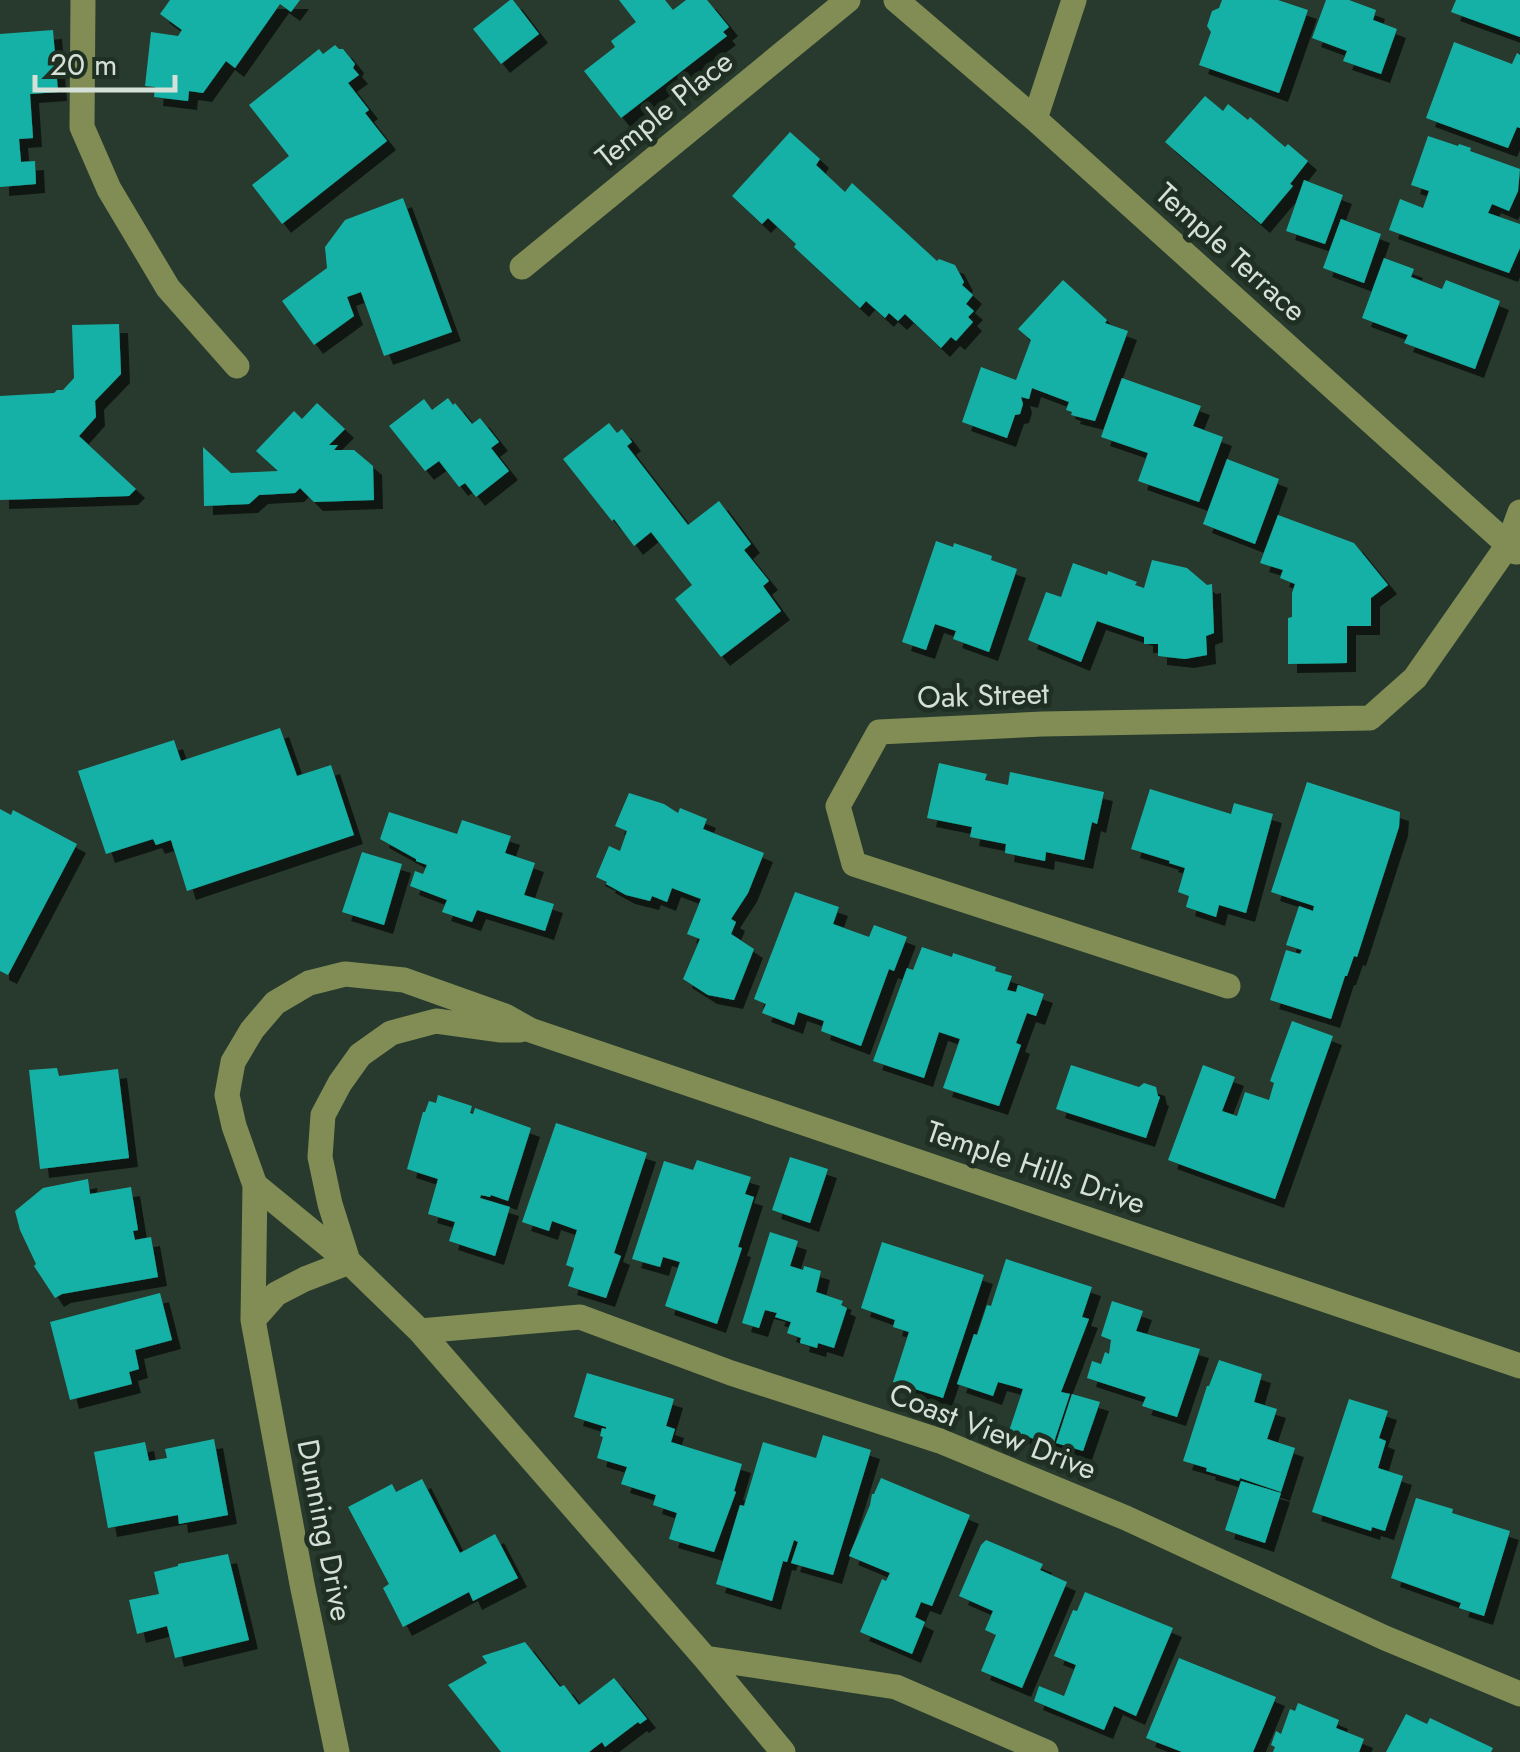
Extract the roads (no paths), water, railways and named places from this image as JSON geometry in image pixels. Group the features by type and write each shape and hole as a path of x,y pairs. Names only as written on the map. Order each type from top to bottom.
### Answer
{"street":[{"path":"83,0 82,126 110,189 168,288 236,366"},
{"name":"Temple Place","path":"522,267 848,0"},
{"name":"Temple Terrace","path":"896,0 1035,118 1514,550"},
{"path":"1035,118 1074,0"},
{"name":"Oak Street","path":"1228,986 854,864 838,806 879,732 1042,724 1370,718 1415,678 1514,550 1520,512"},
{"name":"Temple Hills Drive","path":"783,1752 420,1331 349,1262 255,1185 227,1095 233,1062 274,1003 310,983 344,974 404,980 504,1016 530,1030 1520,1366"},
{"name":"Temple Hills Drive","path":"349,1262 330,1204 320,1156 323,1115 360,1055 391,1033 436,1021 530,1030"},
{"name":"Dunning Drive","path":"255,1185 253,1320 298,1565 338,1752"},
{"path":"253,1320 276,1294 305,1278 349,1262"},
{"name":"Coast View Drive","path":"420,1331 580,1317 731,1373 940,1441 1126,1518 1385,1638 1520,1694"},
{"path":"705,1658 896,1687 1046,1752"}]}
